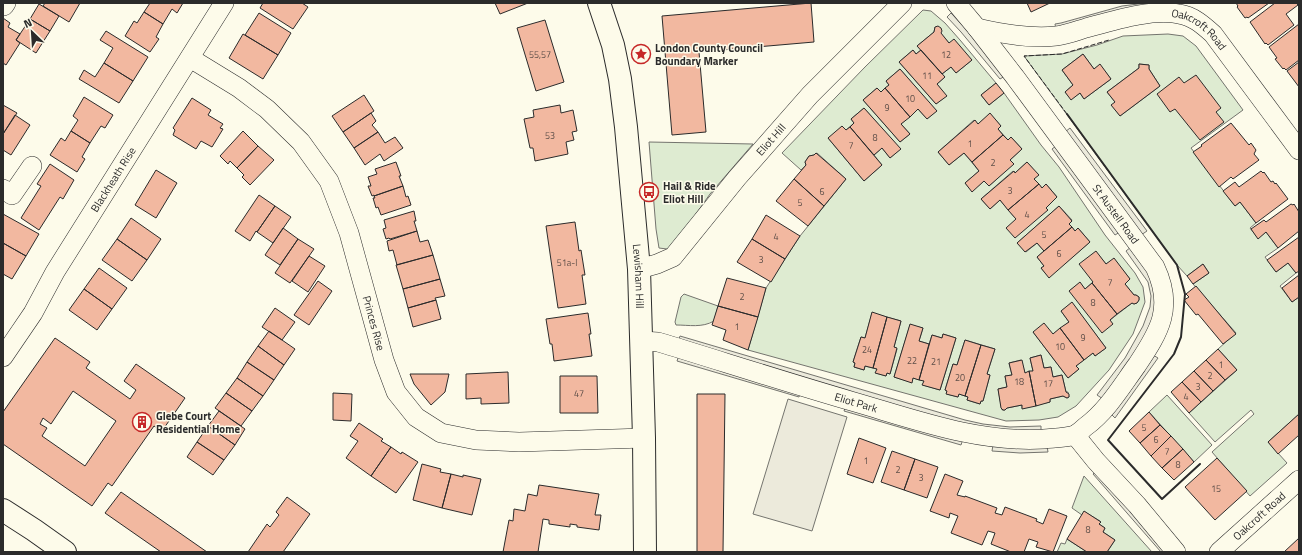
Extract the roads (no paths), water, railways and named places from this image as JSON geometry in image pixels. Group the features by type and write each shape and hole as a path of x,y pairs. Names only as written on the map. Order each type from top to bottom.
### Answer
{"street":[{"name":"Blackheath Rise","path":"3,357 33,313 55,272 224,3"},
{"name":"Lewisham Hill","path":"599,3 613,45 620,79 639,269 642,341 645,552"},
{"name":"Eliot Hill","path":"639,269 654,265 673,257 737,178 810,95 902,3"},
{"name":"St Austell Road","path":"956,3 978,28 1015,77 1155,267 1160,278 1164,293 1164,311 1151,344 1110,404 1092,423 1076,434"},
{"name":"Oakcroft Road","path":"978,28 1000,33 1036,37 1058,36 1122,18 1160,13 1180,14 1198,21 1213,34 1299,150"},
{"name":"Princes Rise","path":"190,58 268,109 301,142 329,181 349,233 384,360 396,392 416,416 441,433 476,440 519,442 644,438"},
{"path":"3,189 12,196 32,166"},
{"name":"Eliot Park","path":"642,341 658,342 828,394 973,435 1002,439 1032,440 1076,434"},
{"path":"1076,434 1096,461 1137,505 1176,552"},
{"name":"Oakcroft Road","path":"1219,552 1299,480"},
{"path":"3,510 65,552"}],"place":[{"name":"London County Council Boundary Marker","path":"641,54"},
{"name":"Hail & Ride Eliot Hill","path":"649,192"},
{"name":"Glebe Court Residential Home","path":"142,422"}]}
